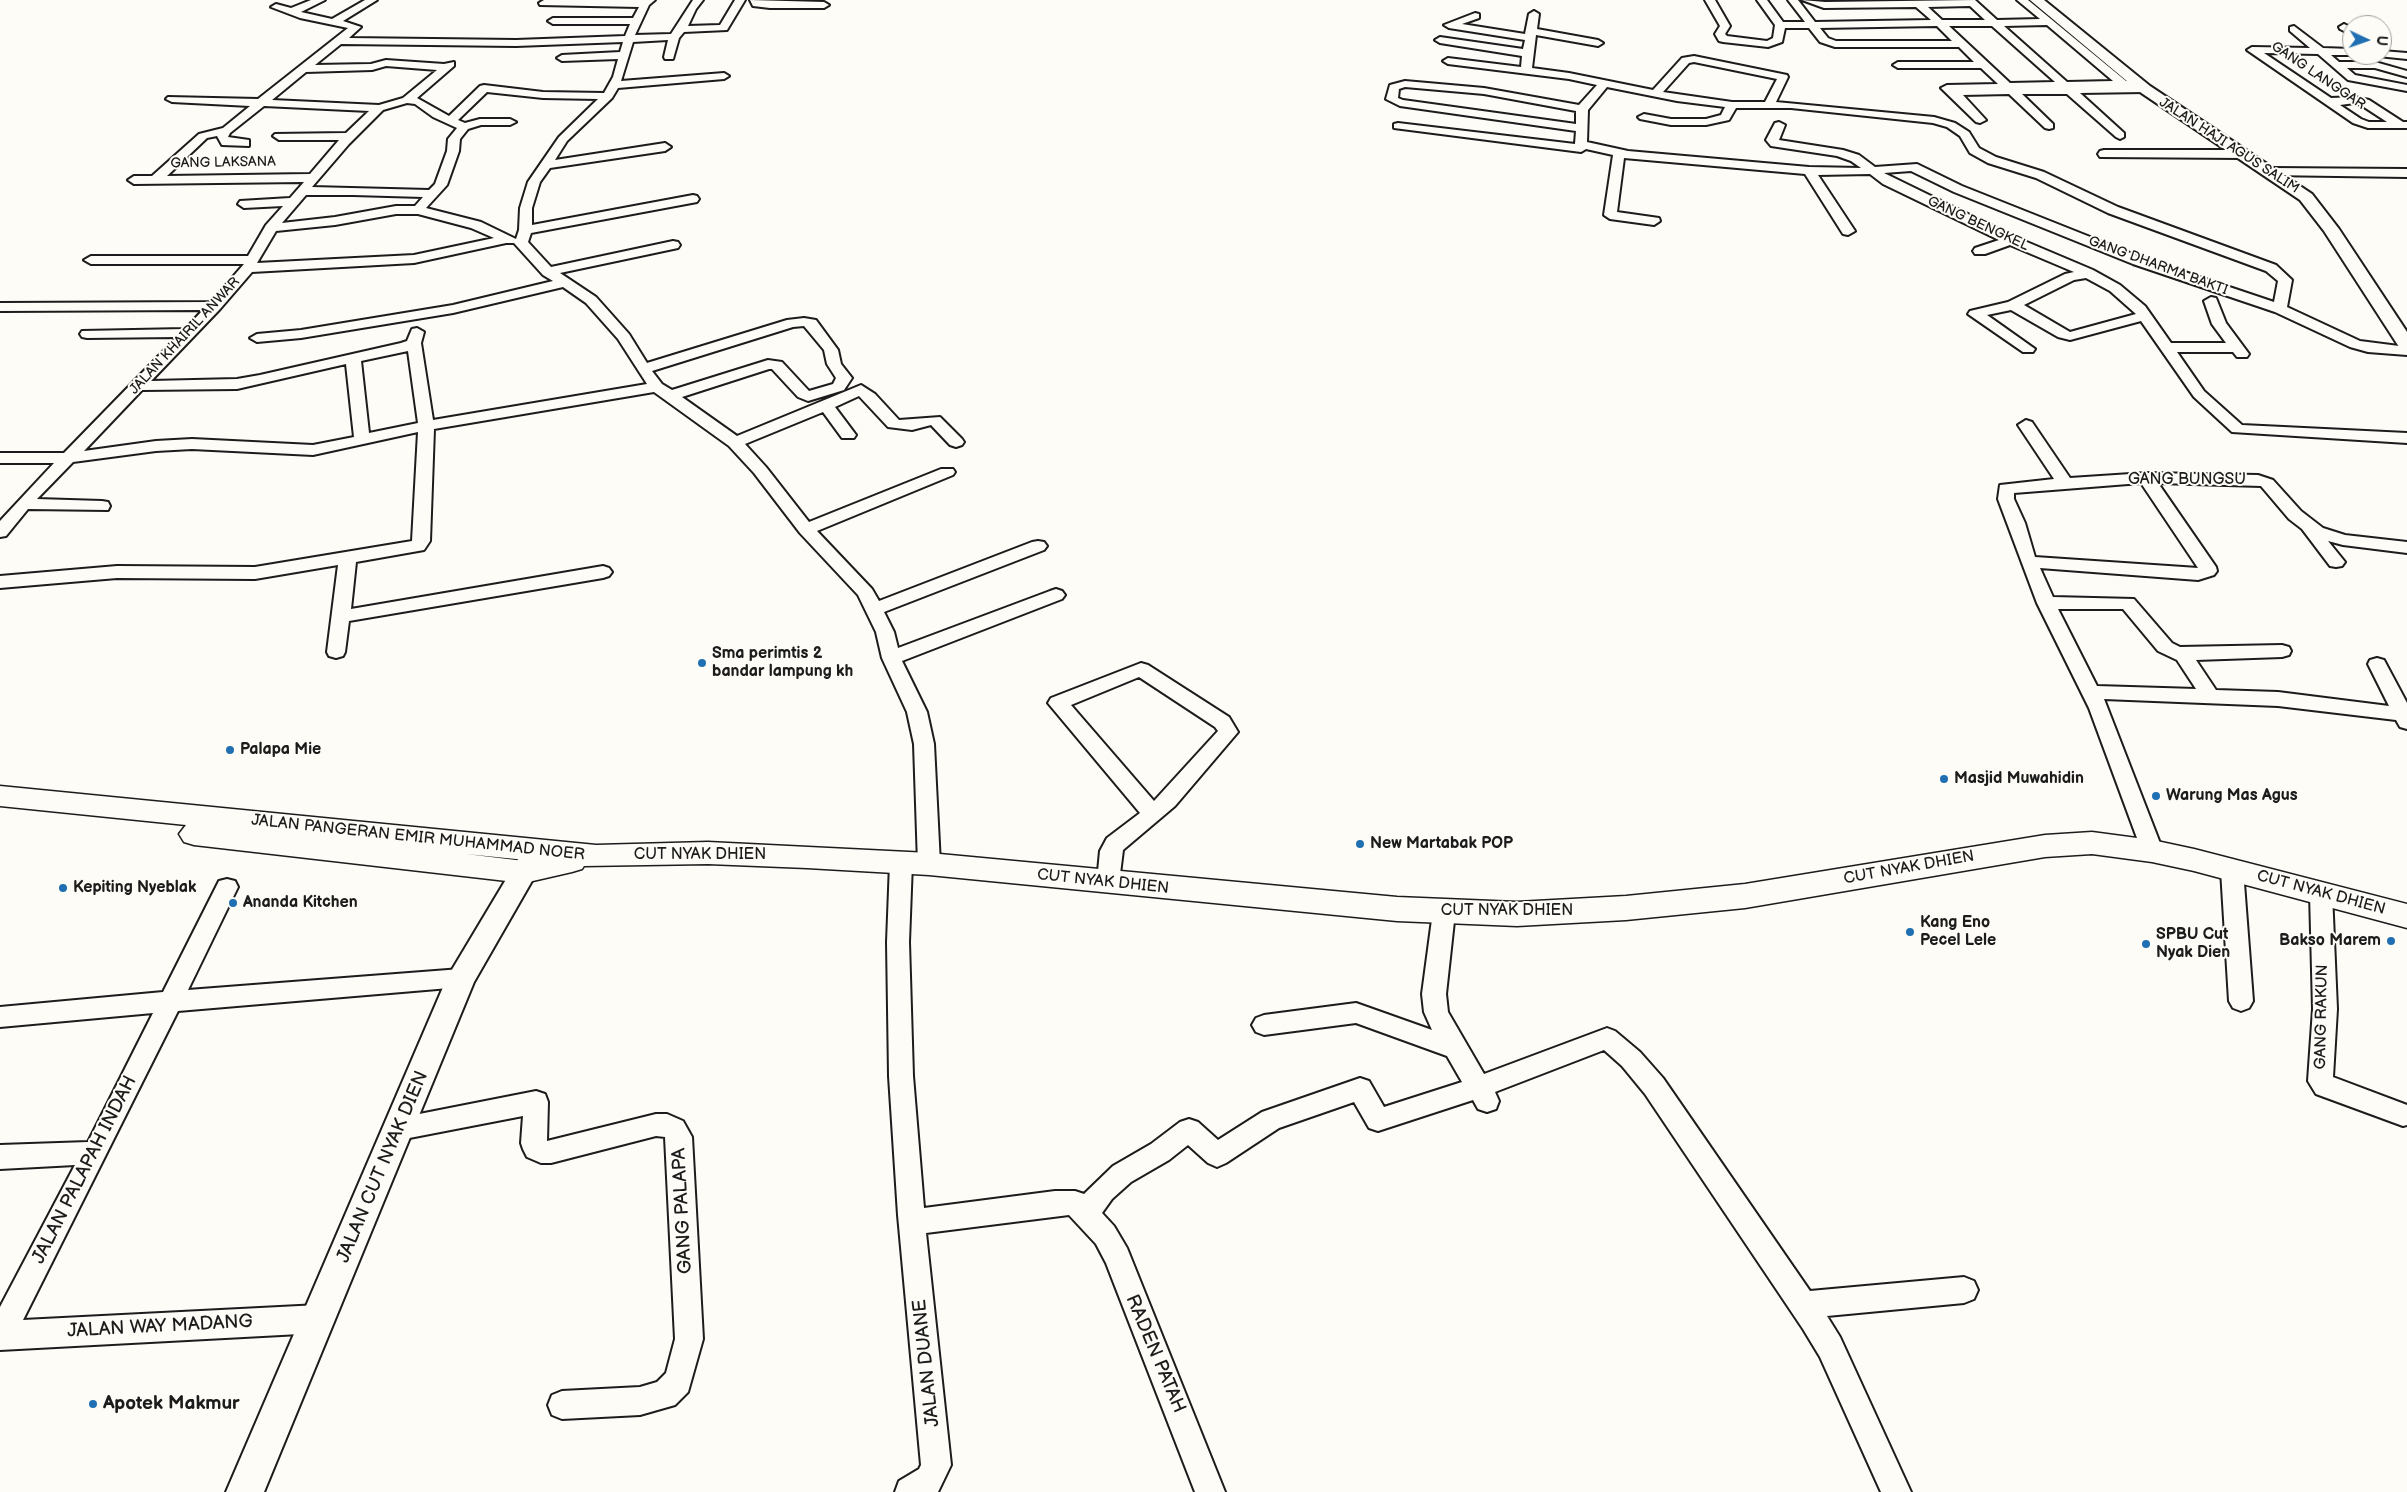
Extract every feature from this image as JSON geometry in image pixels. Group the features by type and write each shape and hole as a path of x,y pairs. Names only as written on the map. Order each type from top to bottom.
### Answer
{"main road":[{"name":"JALAN PANGERAN EMIR MUHAMMAD NOER","path":"0,796 200,825 530,861 596,856"},
{"name":"JALAN PANGERAN EMIR MUHAMMAD NOER","path":"0,812 200,825"},
{"name":"CUT NYAK DHIEN","path":"596,856 758,854 915,864 1444,912 1527,914 1626,908 1745,896 2045,846 2092,844 2152,851 2407,916"}],"street":[{"path":"291,12 320,0"},
{"path":"332,23 372,0"},
{"path":"669,57 678,33 691,8 698,0"},
{"path":"337,41 538,43 678,33 722,32 740,0"},
{"path":"755,0 757,4 824,5"},
{"path":"1710,0 1725,26 1720,34 1723,39 1768,44 1778,40 1780,25 1762,0"},
{"path":"1793,0 1824,40 1835,44 1960,44"},
{"path":"1806,0 1824,4 1970,1 2120,135"},
{"path":"2022,0 2134,87"},
{"name":"JALAN HAJI AGUS SALIM","path":"2036,0 2134,87 2271,172 2306,197 2331,229 2402,330 2407,346"},
{"path":"523,237 526,208 534,182 544,165 569,133 611,91 625,55 629,38 648,2 544,3"},
{"path":"1916,2 2049,126"},
{"path":"156,179 203,136 225,131 356,27 332,23 276,7"},
{"path":"1513,81 1508,76 1520,69 1527,53 1534,14"},
{"path":"1475,16 1450,25 1530,35 1554,34 1598,43"},
{"path":"554,21 638,21"},
{"path":"1780,25 2050,22"},
{"path":"2294,30 2353,78 2407,88"},
{"path":"1440,40 1527,53"},
{"path":"407,100 474,43"},
{"name":"GANG LANGGAR","path":"2342,51 2249,47 2328,102 2364,124 2404,125"},
{"path":"1713,63 1728,50"},
{"path":"562,58 625,55"},
{"path":"2392,55 2407,56"},
{"path":"1448,60 1576,77 1655,94 1732,105 1770,103 1934,120 1956,126 1965,134 1974,150 1992,160 2040,175 2113,210 2272,268 2285,280 2280,309"},
{"path":"1655,94 1686,60 1781,71 1770,103"},
{"path":"304,69 372,67 386,63 445,68"},
{"path":"1898,65 1984,66"},
{"path":"2337,65 2375,65 2407,74"},
{"path":"450,121 484,88 550,96 611,91 724,76"},
{"path":"1582,109 1484,91 1404,84 1394,87 1392,99 1400,103 1582,128"},
{"path":"1582,145 1582,109 1604,84"},
{"path":"1980,120 1954,92 1947,88 2068,89 2134,87"},
{"path":"172,98 379,108"},
{"path":"407,100 418,101 436,115 464,127"},
{"name":"JALAN KHAIRIL ANWAR","path":"0,532 12,512 69,458 215,306 250,264 271,228 291,202 348,137 379,108 407,100"},
{"path":"2328,102 2355,100 2365,102 2404,125"},
{"path":"1644,117 1671,122 1706,122 1725,118 1732,105"},
{"path":"418,210 444,178 453,151 454,139 464,127 480,122 510,122"},
{"name":"GANG BENGKEL","path":"1779,125 1772,140 1775,143 1839,153 1854,158 1887,181 2010,240 2088,273 2125,296 2144,316 2200,394 2238,429 2407,438"},
{"path":"1398,126 1571,148 1580,148 1582,145 1623,153 1809,171 1871,171"},
{"path":"225,131 222,138 226,142 245,143"},
{"path":"279,136 348,137"},
{"path":"544,165 664,147"},
{"path":"1623,153 1619,154 1617,159 1610,215 1654,220"},
{"path":"2104,154 2242,154"},
{"name":"GANG DHARMA BAKTI","path":"1871,171 1913,167 1958,188 2138,261 2280,309 2362,347 2407,351"},
{"path":"1809,171 1848,231"},
{"path":"2271,172 2407,173"},
{"name":"GANG LAKSANA","path":"134,180 312,178"},
{"path":"301,191 353,190 432,194"},
{"path":"91,260 250,264 414,259 506,238 523,237 693,200"},
{"path":"244,204 291,202"},
{"path":"271,228 335,221 396,210 418,210 476,225 506,238"},
{"name":"JALAN DUANE","path":"523,237 548,272 591,300 624,336 643,369 664,391 734,443 760,470 806,528 866,593 885,632 891,658 917,712 924,744 915,864 898,942 901,1076 936,1465 930,1480 910,1492"},
{"path":"1980,251 2010,240"},
{"path":"548,272 673,245"},
{"path":"2028,349 1975,314 2013,305 2070,277 2088,273"},
{"path":"257,338 301,334 463,307 565,282"},
{"path":"2166,347 2241,352 2218,324 2211,301"},
{"path":"2013,305 2063,334 2070,336 2144,316"},
{"path":"0,307 215,306"},
{"path":"0,582 117,572 255,573 418,546 421,541 426,426 414,343 421,314"},
{"path":"0,458 69,458 173,445 294,451 313,450 426,426 664,391 768,364 777,365 808,396 839,387 844,378 834,364 831,350 811,324 804,322 792,323 643,369"},
{"path":"88,334 190,333"},
{"path":"138,386 237,384 414,343"},
{"path":"354,357 362,441"},
{"path":"734,443 857,390 865,391 894,424 912,425 934,420 956,442"},
{"path":"825,404 848,435"},
{"path":"2026,425 2065,483"},
{"path":"806,528 947,472"},
{"path":"2146,478 2208,571 2198,574 2029,562 2046,603 2099,708 2152,851"},
{"name":"GANG BUNGSU","path":"2029,562 2017,523 2006,499 2006,489 2146,478 2262,482 2271,487 2304,522 2328,537 2397,545 2407,548"},
{"path":"12,512 102,506"},
{"path":"2304,522 2336,562"},
{"path":"875,609 1038,546"},
{"path":"336,652 348,557"},
{"path":"341,616 603,572"},
{"path":"891,658 1056,595"},
{"path":"2046,603 2128,603 2170,652 2182,654 2282,651"},
{"path":"2182,654 2211,697"},
{"path":"2377,664 2405,718"},
{"path":"1108,882 1111,851 1115,844 1168,801 1228,732 1222,722 1141,669 1058,703 1152,813"},
{"path":"2090,692 2278,699 2405,718"},
{"name":"JALAN CUT NYAK DIEN","path":"244,1492 319,1320 462,978 530,861"},
{"path":"2232,870 2241,1001"},
{"name":"JALAN PALAPAH INDAH","path":"0,1336 95,1153 226,887"},
{"name":"GANG RAKUN","path":"2321,893 2325,1009 2320,1081 2326,1086 2403,1115"},
{"path":"1444,912 1434,994 1441,1025 1484,1094"},
{"path":"0,1017 264,993 462,978"},
{"path":"1264,1025 1356,1012 1455,1049"},
{"path":"913,1222 1055,1203 1075,1203 1089,1217 1103,1191 1122,1174 1160,1152 1189,1130 1217,1155 1271,1120 1360,1089 1378,1120 1484,1094 1607,1038 1632,1059 1654,1086 1804,1305 1830,1347 1896,1492"},
{"name":"GANG PALAPA","path":"399,1129 536,1102 534,1143 536,1149 542,1152 551,1152 656,1125 667,1125 674,1129 679,1137 689,1339 688,1352 678,1382 665,1395 640,1401 562,1405"},
{"path":"0,1156 95,1153"},
{"name":"RADEN PATAH","path":"1089,1217 1105,1235 1117,1258 1210,1492"},
{"path":"1804,1305 1964,1290"},
{"name":"JALAN WAY MADANG","path":"0,1336 82,1330 319,1320"}],"place":[{"name":"Sma perimtis 2 bandar lampung kh","path":"702,663"},
{"name":"Palapa Mie","path":"230,750"},
{"name":"Masjid Muwahidin","path":"1944,779"},
{"name":"Warung Mas Agus","path":"2156,796"},
{"name":"New Martabak POP","path":"1360,844"},
{"name":"Kepiting Nyeblak","path":"63,888"},
{"name":"Ananda Kitchen","path":"233,903"},
{"name":"Kang Eno Pecel Lele","path":"1910,932"},
{"name":"Bakso Marem","path":"2391,941"},
{"name":"SPBU Cut Nyak Dien","path":"2146,944"},
{"name":"Apotek Makmur","path":"93,1404"}]}
